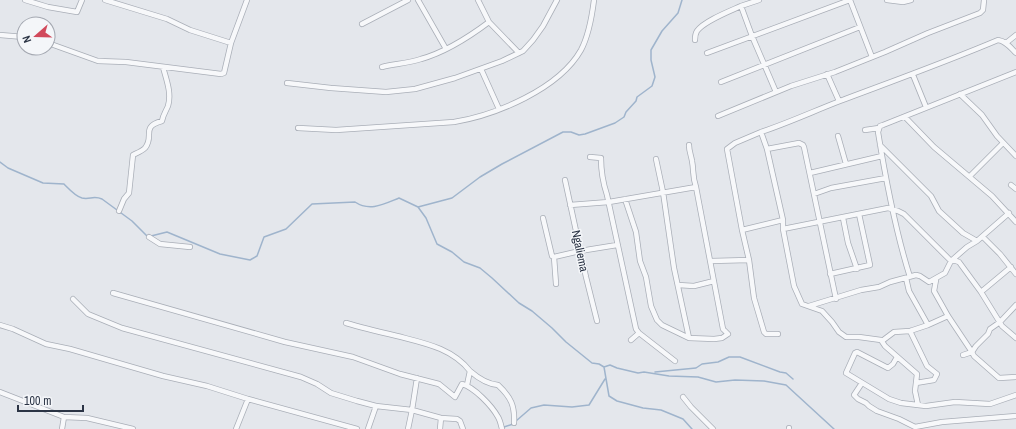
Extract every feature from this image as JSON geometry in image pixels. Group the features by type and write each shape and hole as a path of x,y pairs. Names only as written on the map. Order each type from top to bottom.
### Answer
{"street":[{"path":"25,0 48,7 77,12 82,0"},
{"path":"105,0 167,18 190,30 231,43"},
{"path":"56,46 98,61 126,62 224,73 231,43 247,0"},
{"path":"362,24 408,0"},
{"path":"418,0 446,49"},
{"path":"478,0 489,22 519,53"},
{"path":"287,83 373,91 404,91 455,78 519,53 533,40 543,26 556,0"},
{"path":"298,128 336,130 454,122 471,119 499,109 540,90 562,75 582,49 588,33 594,0"},
{"path":"695,40 695,35 700,28 719,15 759,0"},
{"path":"707,53 850,0 872,57"},
{"path":"887,0 903,2 911,0"},
{"path":"718,116 791,86 872,57 980,13 983,10 984,0"},
{"path":"741,6 776,92"},
{"path":"382,67 422,59 446,49 468,37 489,22"},
{"path":"721,82 860,27"},
{"path":"0,35 16,37"},
{"path":"1006,43 1016,35"},
{"path":"778,334 766,334 764,332 754,298 749,260 727,149 735,143 761,132 913,75 931,66 998,40 1006,43 1016,53"},
{"path":"119,212 124,199 129,193 134,155 144,149 149,141 148,133 150,126 162,121 164,112 168,105 169,86 163,67"},
{"path":"481,69 499,109"},
{"path":"865,130 879,128 880,126 906,117 926,107 1016,72"},
{"path":"827,74 839,102"},
{"path":"913,75 926,107"},
{"path":"960,94 982,115 993,132 1016,156"},
{"path":"906,117 934,147 992,196 1016,222"},
{"path":"879,128 878,132 886,178 899,243 908,278 909,291 928,325"},
{"path":"761,132 767,148 783,220 783,229 795,290 802,304 819,309 826,314 839,332 846,337 871,338 882,341 885,346 917,374 916,396 918,405"},
{"path":"838,136 846,164"},
{"path":"970,176 1003,143"},
{"path":"767,148 801,144 804,147 836,299"},
{"path":"880,144 931,196 939,211 963,233 978,241"},
{"path":"625,199 636,232 640,261 646,277 652,306 657,320 662,325 689,338 714,339 722,338 728,334 723,329 693,178 689,145"},
{"path":"810,173 882,156"},
{"path":"590,157 601,158 604,176 603,181 609,202 636,329 639,334 675,361"},
{"path":"656,159 663,192 678,285 689,338"},
{"path":"814,194 832,188 886,178"},
{"name":"Ngaliema","path":"564,180 597,321"},
{"path":"1011,185 1016,189"},
{"path":"570,205 609,202 696,187"},
{"path":"783,229 859,214 892,209 898,211 904,214 951,261 956,260 959,262 981,292 1002,326 1016,338"},
{"path":"809,306 836,299 861,290 879,287 890,282 916,276 920,276 929,282 936,280 945,273 951,261 967,247 983,237 1009,213"},
{"path":"830,274 870,265 859,214"},
{"path":"543,218 552,256 554,257 556,284"},
{"path":"842,218 848,243 857,269"},
{"path":"742,230 783,220"},
{"path":"149,237 160,244 190,247"},
{"path":"983,237 1000,254 1016,274"},
{"path":"554,257 617,245"},
{"path":"710,261 749,260"},
{"path":"981,292 1011,267"},
{"path":"936,280 934,291 948,316 978,361 1001,379 1016,377"},
{"path":"678,285 694,286 714,281"},
{"path":"113,294 285,342 353,356 400,374 439,384 455,397 462,384 467,386 483,399 500,420 502,429"},
{"path":"73,299 91,316 122,328 301,377 317,384 331,393 376,406 412,410 441,418 457,419 460,421 463,429"},
{"path":"963,356 972,352 988,334 990,329 1014,311 1016,305"},
{"path":"882,341 894,332 910,331 948,316"},
{"path":"346,323 433,345 451,354 466,365 470,371 480,379 492,385 498,385 506,393 514,405 514,423"},
{"path":"0,325 13,329 46,344 70,349 163,376 207,386 357,429"},
{"path":"910,331 927,366 937,374 934,380 916,383"},
{"path":"631,340 639,334"},
{"path":"897,357 893,364 888,368 857,352 855,353 846,373 889,400 901,403 930,406 955,402 990,404 1016,395"},
{"path":"467,386 470,371"},
{"path":"408,429 417,378"},
{"path":"862,383 854,395 855,397 877,411 899,419 915,428 942,422 1016,416"},
{"path":"0,392 64,417 87,418 134,429"},
{"path":"683,397 713,429"},
{"path":"236,429 248,399"},
{"path":"368,429 376,406"},
{"path":"62,429 64,417"},
{"path":"440,429 441,418"}],"waterway":[{"path":"418,207 452,198 480,177 563,132 571,132 579,135 585,134 615,123 624,117 626,112 636,101 637,97 652,86 655,77 651,60 651,50 662,31 678,13 682,0"},
{"path":"0,162 8,168 43,183 64,184 79,197 96,197 102,199 132,221 147,236 167,232 220,254 250,260 257,256 264,237 286,229 312,204 355,202 372,207 382,205 399,198 418,207 426,218 437,244 452,252 464,262 480,268 519,303 532,311 592,363 599,364 604,367"},
{"path":"655,372 696,368 702,364 718,362 729,357 740,357 786,373 793,379"},
{"path":"604,367 610,365 638,373 644,372 669,376 698,377 716,382 735,380 764,381 786,385 834,429"},
{"path":"604,367 609,396 617,401 643,408 661,410 683,419 692,429"},
{"path":"516,421 531,408 544,405 572,407 589,405 605,379"},
{"path":"504,427 513,424"}]}
